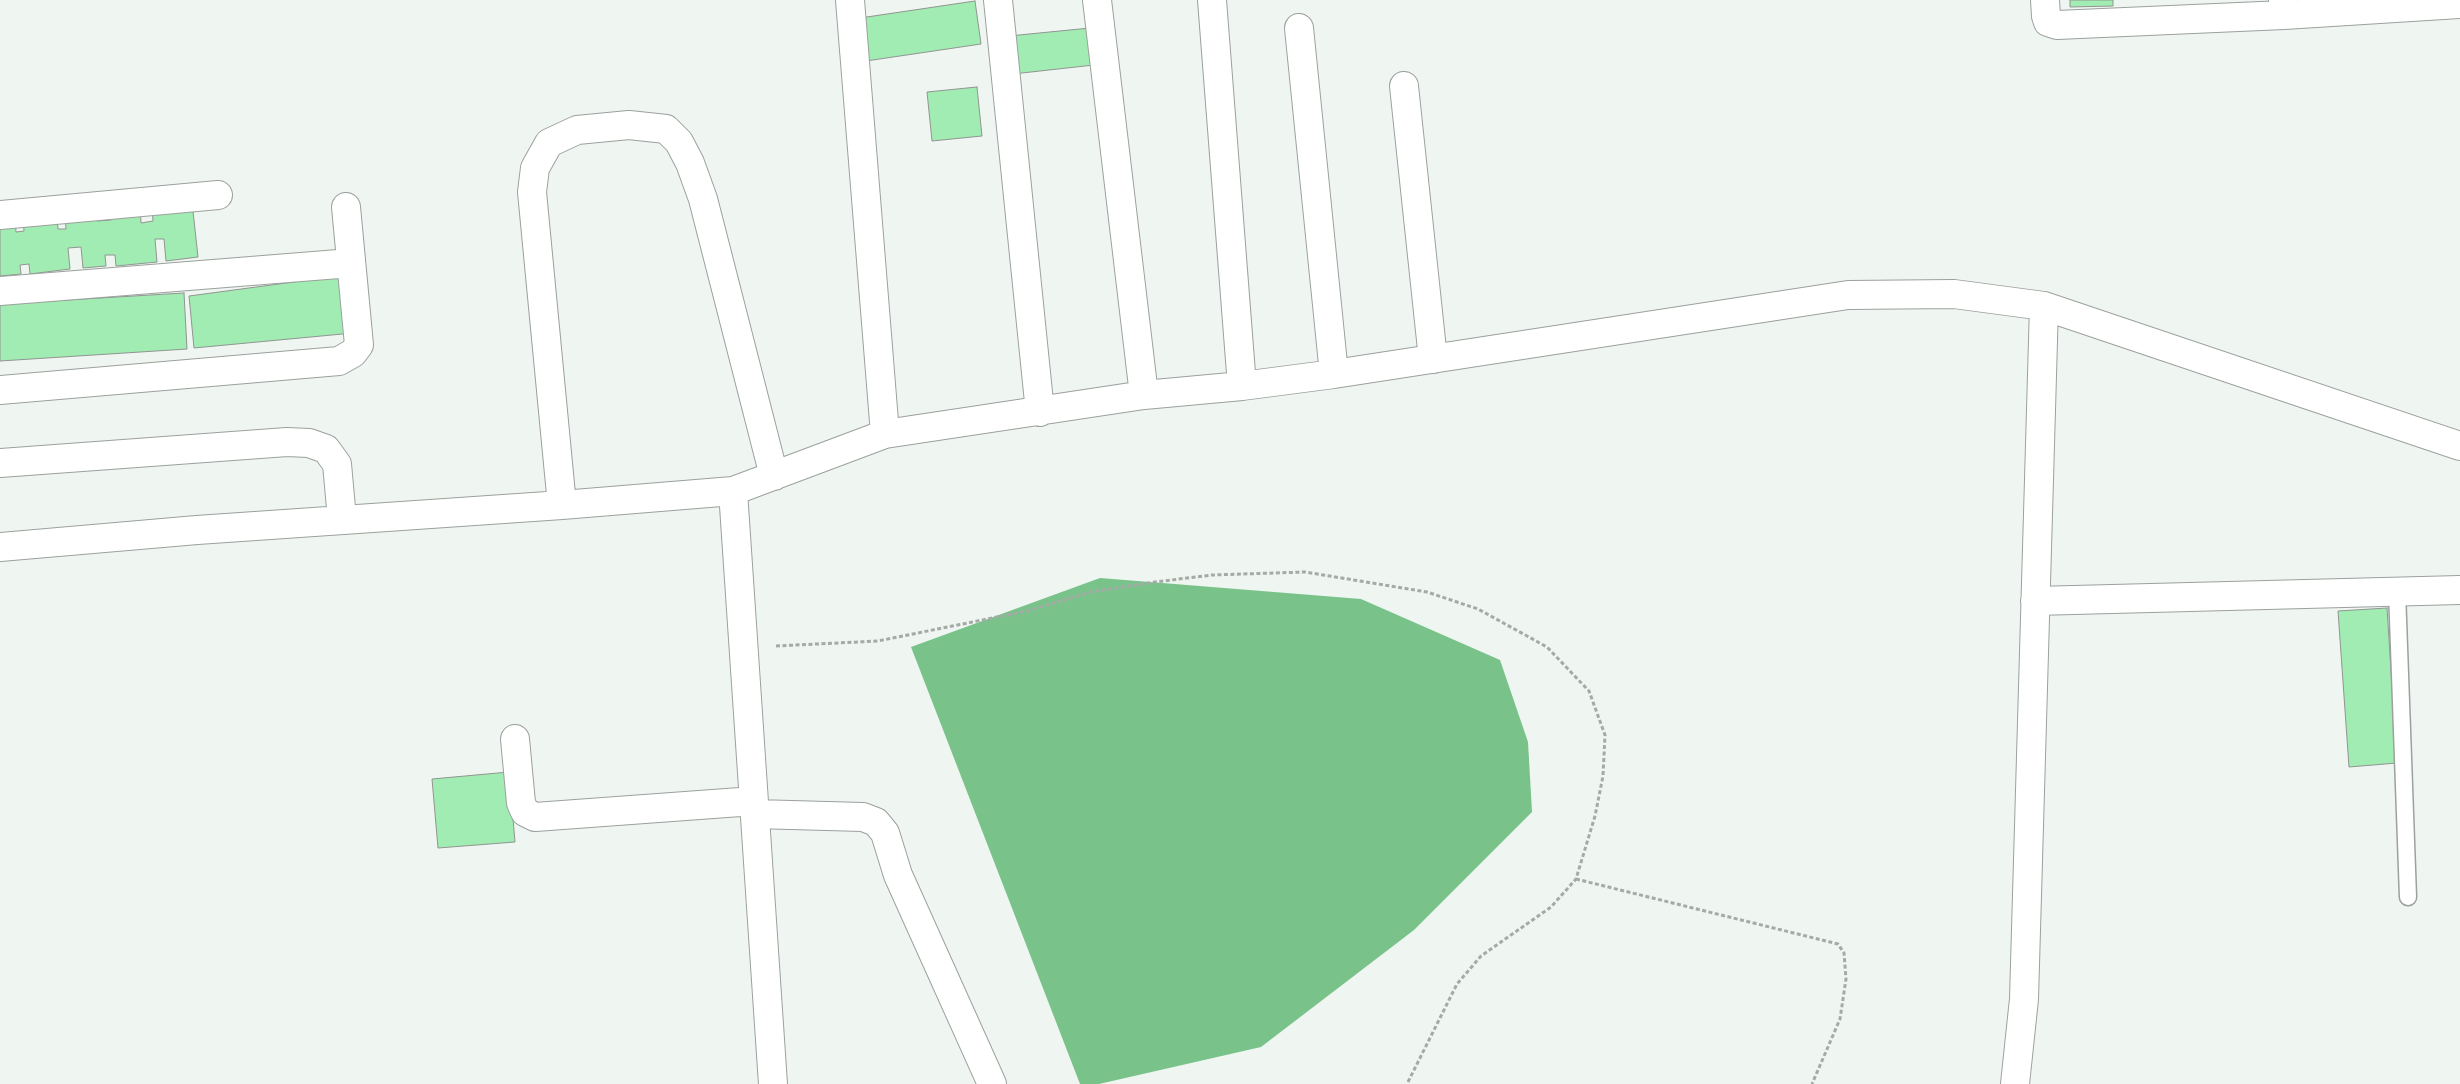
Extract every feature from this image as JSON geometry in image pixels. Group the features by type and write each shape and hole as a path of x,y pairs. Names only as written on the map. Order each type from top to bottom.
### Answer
{"street":[{"path":"850,0 885,434"},
{"path":"998,0 1040,412"},
{"path":"1097,0 1144,395"},
{"path":"1212,0 1242,386"},
{"path":"2044,0 2048,22 2057,25 2283,7 2460,4"},
{"path":"1299,28 1334,374"},
{"path":"1404,86 1433,359"},
{"path":"562,505 532,192 535,168 549,143 577,130 629,125 666,129 679,142 690,163 703,199 774,476"},
{"path":"0,214 218,195"},
{"path":"0,390 340,361 353,353 359,345 346,207"},
{"path":"0,291 351,263"},
{"path":"0,547 342,519 562,505 733,491 885,434 1144,395 1242,386 1334,374 1848,296 1954,294 2044,306 2460,446"},
{"path":"2015,1084 2024,999 2044,306"},
{"path":"0,463 287,442 308,443 326,449 337,464 342,519"},
{"path":"733,491 773,1084"},
{"path":"2035,601 2460,590"},
{"path":"515,739 521,803 525,812 535,817 754,807 863,817 876,822 885,833 898,875 992,1084"}],"lane":[{"path":"2397,591 2408,897"}],"path":[{"path":"743,647 878,641 1027,611 1091,592 1212,574 1305,572 1427,592 1478,609 1547,647 1589,691 1604,735 1603,776 1595,816 1576,879 1550,907 1481,956 1457,984 1406,1084"},
{"path":"1576,879 1838,944 1844,953 1846,979 1840,1019 1812,1084"}],"shaded area":[{"path":"1100,578 1361,599 1500,660 1528,742 1532,812 1414,930 1261,1047 1099,1084 1080,1084 911,647"}],"building":[{"path":"2070,0 2113,0 2113,6 2070,7"},
{"path":"975,1 981,44 866,61 860,18"},
{"path":"1090,28 1094,65 1013,74 1009,36"},
{"path":"977,87 982,136 932,141 927,92"},
{"path":"192,202 198,257 166,261 164,239 155,239 157,262 116,266 115,255 105,255 106,266 83,268 81,247 68,248 70,269 30,274 29,264 20,265 21,274 0,276 0,220 15,219 16,232 24,231 23,218 57,215 58,229 66,229 65,214 97,211 97,221 111,220 111,210 140,207 141,223 153,221 152,206"},
{"path":"346,275 353,333 194,348 189,296"},
{"path":"184,293 187,349 0,361 0,304"},
{"path":"2387,608 2397,763 2349,767 2338,611"},
{"path":"509,772 515,842 438,848 432,779"}]}
